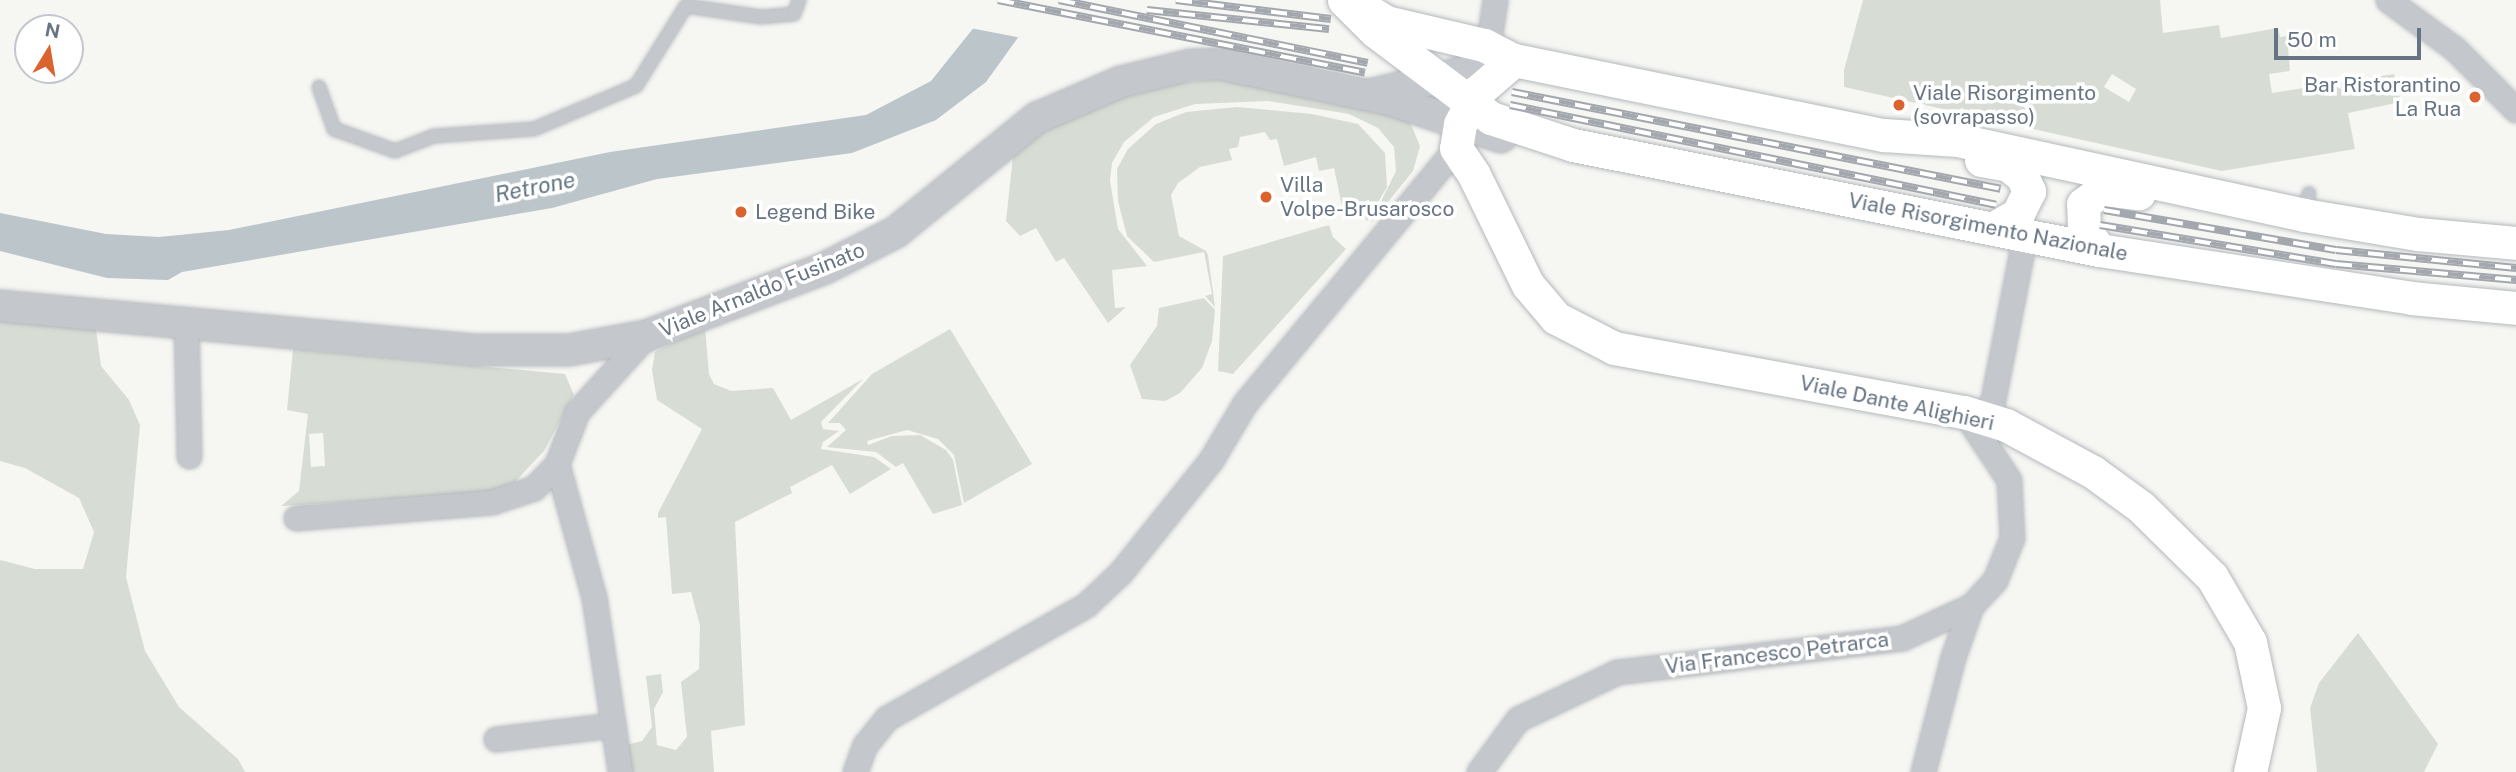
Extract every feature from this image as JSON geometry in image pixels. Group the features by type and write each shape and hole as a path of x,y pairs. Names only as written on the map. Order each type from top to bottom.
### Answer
{"main road":[{"name":"Viale Risorgimento Nazionale","path":"1344,0 1375,31 1433,78 1462,126 1503,125 1573,145 2099,250 2411,298 2516,308"},
{"path":"1352,0 1386,22 1501,53 1884,135 2008,165 2022,176 2027,201 2010,231"},
{"path":"1462,126 1501,53"},
{"name":"Viale Dante Alighieri","path":"1462,126 1474,175 1528,285 1556,318 1614,348 1976,416 2052,447 2093,472 2141,507 2212,577 2250,642 2264,708 2250,772"},
{"path":"1884,135 1958,140 2298,207 2418,234 2516,243"},
{"path":"1474,175 1501,137 1573,145"},
{"path":"2099,250 2082,215 2083,204 2104,189 2298,207"}],"street":[{"path":"1433,78 1501,53 1495,0"},
{"path":"2388,0 2455,49 2516,110"},
{"path":"1375,31 1390,67 1377,92"},
{"name":"Viale Arnaldo Fusinato","path":"0,306 528,352 646,336 869,247 933,206 1037,118 1121,82 1190,65 1220,64 1377,92 1462,126"},
{"name":"Viale Arnaldo Fusinato","path":"1377,92 1433,78"},
{"path":"855,772 865,745 887,718 1086,605 1121,572 1211,460 1245,403 1296,342 1462,126 1501,137"},
{"path":"1976,416 2010,231"},
{"path":"186,323 189,456"},
{"path":"296,518 491,502 534,488 557,464 577,412 646,336"},
{"name":"Via Francesco Petrarca","path":"1479,772 1518,719 1617,672 1902,638 1971,606 1995,580 2012,538 2009,480 1976,416"},
{"path":"557,464 594,597 620,772"},
{"path":"1923,772 1953,657 1971,606"},
{"path":"496,739 613,725"}],"lane":[{"path":"319,87 334,129 395,151 434,136 534,129 636,86 686,6 761,17 794,15 799,0"}],"shaded area":[{"path":"1863,0 2160,0 2163,33 2219,25 2221,38 2278,28 2280,37 2287,36 2290,71 2269,74 2272,93 2394,74 2401,102 2348,113 2355,149 2222,171 1844,87 1844,70","holes":["2112,74 2136,89 2129,102 2104,87"]},
{"path":"1216,79 1366,106 1410,122 1420,146 1413,171 1370,224 1396,171 1394,147 1378,128 1349,114 1268,101 1195,104 1154,117 1124,142 1112,163 1110,181 1118,229 1147,266 1112,270 1115,308 1126,307 1108,323 1064,258 1056,262 1036,228 1020,236 1006,221 1014,147 1043,123 1151,86"},
{"path":"1237,107 1312,114 1358,124 1385,153 1387,187 1367,221 1353,204 1342,206 1334,168 1319,171 1316,157 1284,166 1277,139 1270,140 1265,132 1240,137 1238,147 1229,149 1232,160 1200,167 1178,183 1171,195 1179,236 1206,251 1208,255 1215,307 1205,296 1212,294 1204,252 1154,262 1127,236 1118,201 1117,169 1128,149 1156,124 1186,112"},
{"path":"1329,225 1333,237 1346,249 1233,374 1218,371 1223,256"},
{"path":"1204,298 1215,310 1212,341 1202,368 1180,393 1165,401 1142,399 1130,365 1157,326 1159,308"},
{"path":"0,306 94,315 101,366 129,400 140,425 126,577 145,651 179,707 238,759 245,772 0,772 0,560 35,569 83,569 94,532 79,498 25,468 0,461"},
{"path":"705,327 709,374 714,384 731,391 773,388 791,420 863,379 821,422 823,429 839,431 823,442 821,449 874,457 891,469 850,494 832,465 790,487 792,493 735,522 745,725 711,731 714,772 626,772 626,745 642,741 652,727 646,676 661,674 663,692 654,709 657,745 676,750 687,737 681,682 699,669 700,626 691,592 672,594 666,517 658,518 658,513 702,429 657,400 652,370 655,352"},
{"path":"950,329 1032,464 964,503 954,455 938,439 907,430 867,441 868,445 892,436 920,435 946,450 953,460 962,505 933,514 903,463 896,467 876,452 827,447 846,430 840,423 828,423 872,374"},
{"path":"293,349 565,374 574,395 544,451 513,484 484,493 281,506 299,491 308,414 287,410","holes":["323,433 325,466 311,467 309,434"]},
{"path":"2358,633 2438,744 2424,772 2317,772 2310,708 2319,683"}],"water":[{"name":"Retrone","path":"996,0 1045,0 986,82 936,120 852,153 657,179 552,208 182,272 168,280 107,278 0,251 0,213 106,234 159,237 229,230 610,152 866,115 931,81"}],"pier":[{"path":"992,0 1049,0 1022,38 970,28"}],"railway":[{"path":"998,0 1365,73"},
{"path":"1059,0 1368,63"},
{"path":"1176,0 1331,19"},
{"path":"1147,10 1329,29"},
{"path":"1512,92 2000,189"},
{"path":"1510,105 1996,205"},
{"path":"2104,210 2336,250 2516,268"},
{"path":"2100,225 2336,264 2516,280"}],"place":[{"name":"Bar Ristorantino La Rua","path":"2475,97"},
{"name":"Viale Risorgimento (sovrapasso)","path":"1899,105"},
{"name":"Villa Volpe-Brusarosco","path":"1266,197"},
{"name":"Legend Bike","path":"741,212"}]}
